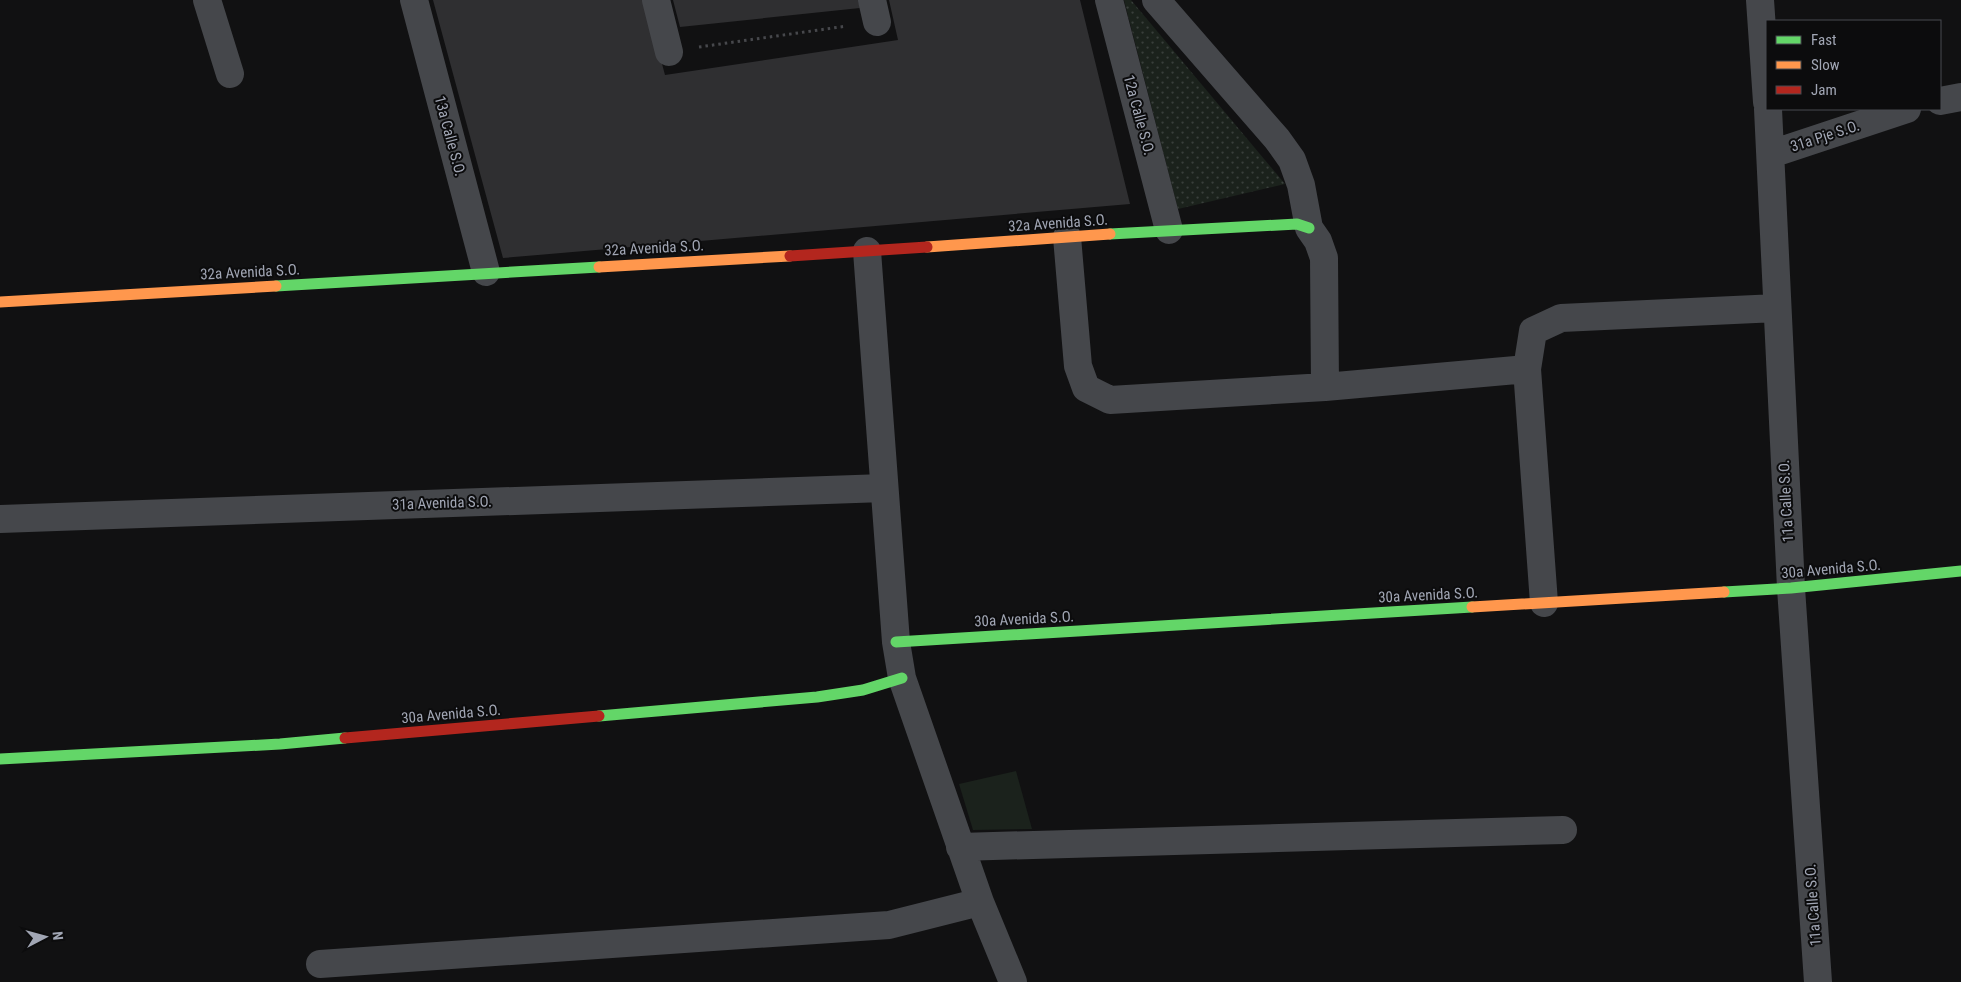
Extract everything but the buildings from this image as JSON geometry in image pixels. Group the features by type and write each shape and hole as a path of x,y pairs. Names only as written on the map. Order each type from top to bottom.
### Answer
{"street":[{"path":"208,0 230,74"},
{"name":"13a Calle S.O.","path":"414,0 486,272"},
{"path":"656,0 669,52"},
{"name":"12a Calle S.O.","path":"1109,0 1169,230"},
{"path":"1156,0 1277,138 1292,160 1301,184 1309,228 1318,241 1324,258 1325,387"},
{"path":"1760,0 1766,87"},
{"path":"1941,101 1961,97"},
{"name":"11a Calle S.O.","path":"1768,110 1791,588 1818,982"},
{"name":"31a Pje S.O.","path":"1771,154 1904,110"},
{"name":"32a Avenida S.O.","path":"0,302 867,251 1169,230 1297,224 1309,228"},
{"path":"1067,237 1078,366 1086,388 1110,400 1325,387 1527,369"},
{"path":"867,251 896,642 902,678 960,848 1013,982"},
{"path":"1544,603 1527,369 1533,331 1561,318 1777,308"},
{"name":"31a Avenida S.O.","path":"0,518 884,488"},
{"name":"30a Avenida S.O.","path":"896,642 1791,588 1961,571"},
{"name":"30a Avenida S.O.","path":"0,759 280,744 817,697 863,690 902,678"},
{"path":"960,848 1563,830"},
{"path":"320,964 890,925 980,902"}],"path":[{"path":"669,52 874,11"}],"shaded area":[{"path":"1124,0 1131,0 1285,184 1178,209"},
{"path":"1016,771 1032,829 973,830 959,784"}],"traffic: fast":[{"path":"1110,234 1297,224 1309,228"},
{"path":"276,286 599,267"},
{"path":"1724,592 1791,588 1961,571"},
{"path":"896,642 1472,607"},
{"path":"599,716 817,697 863,690 902,678"},
{"path":"0,759 280,744 345,738"}],"traffic: slow":[{"path":"927,247 1110,234"},
{"path":"599,267 790,256"},
{"path":"0,302 276,286"},
{"path":"1472,607 1724,592"}],"traffic: jam":[{"path":"790,256 927,247"},
{"path":"345,738 599,716"}]}
